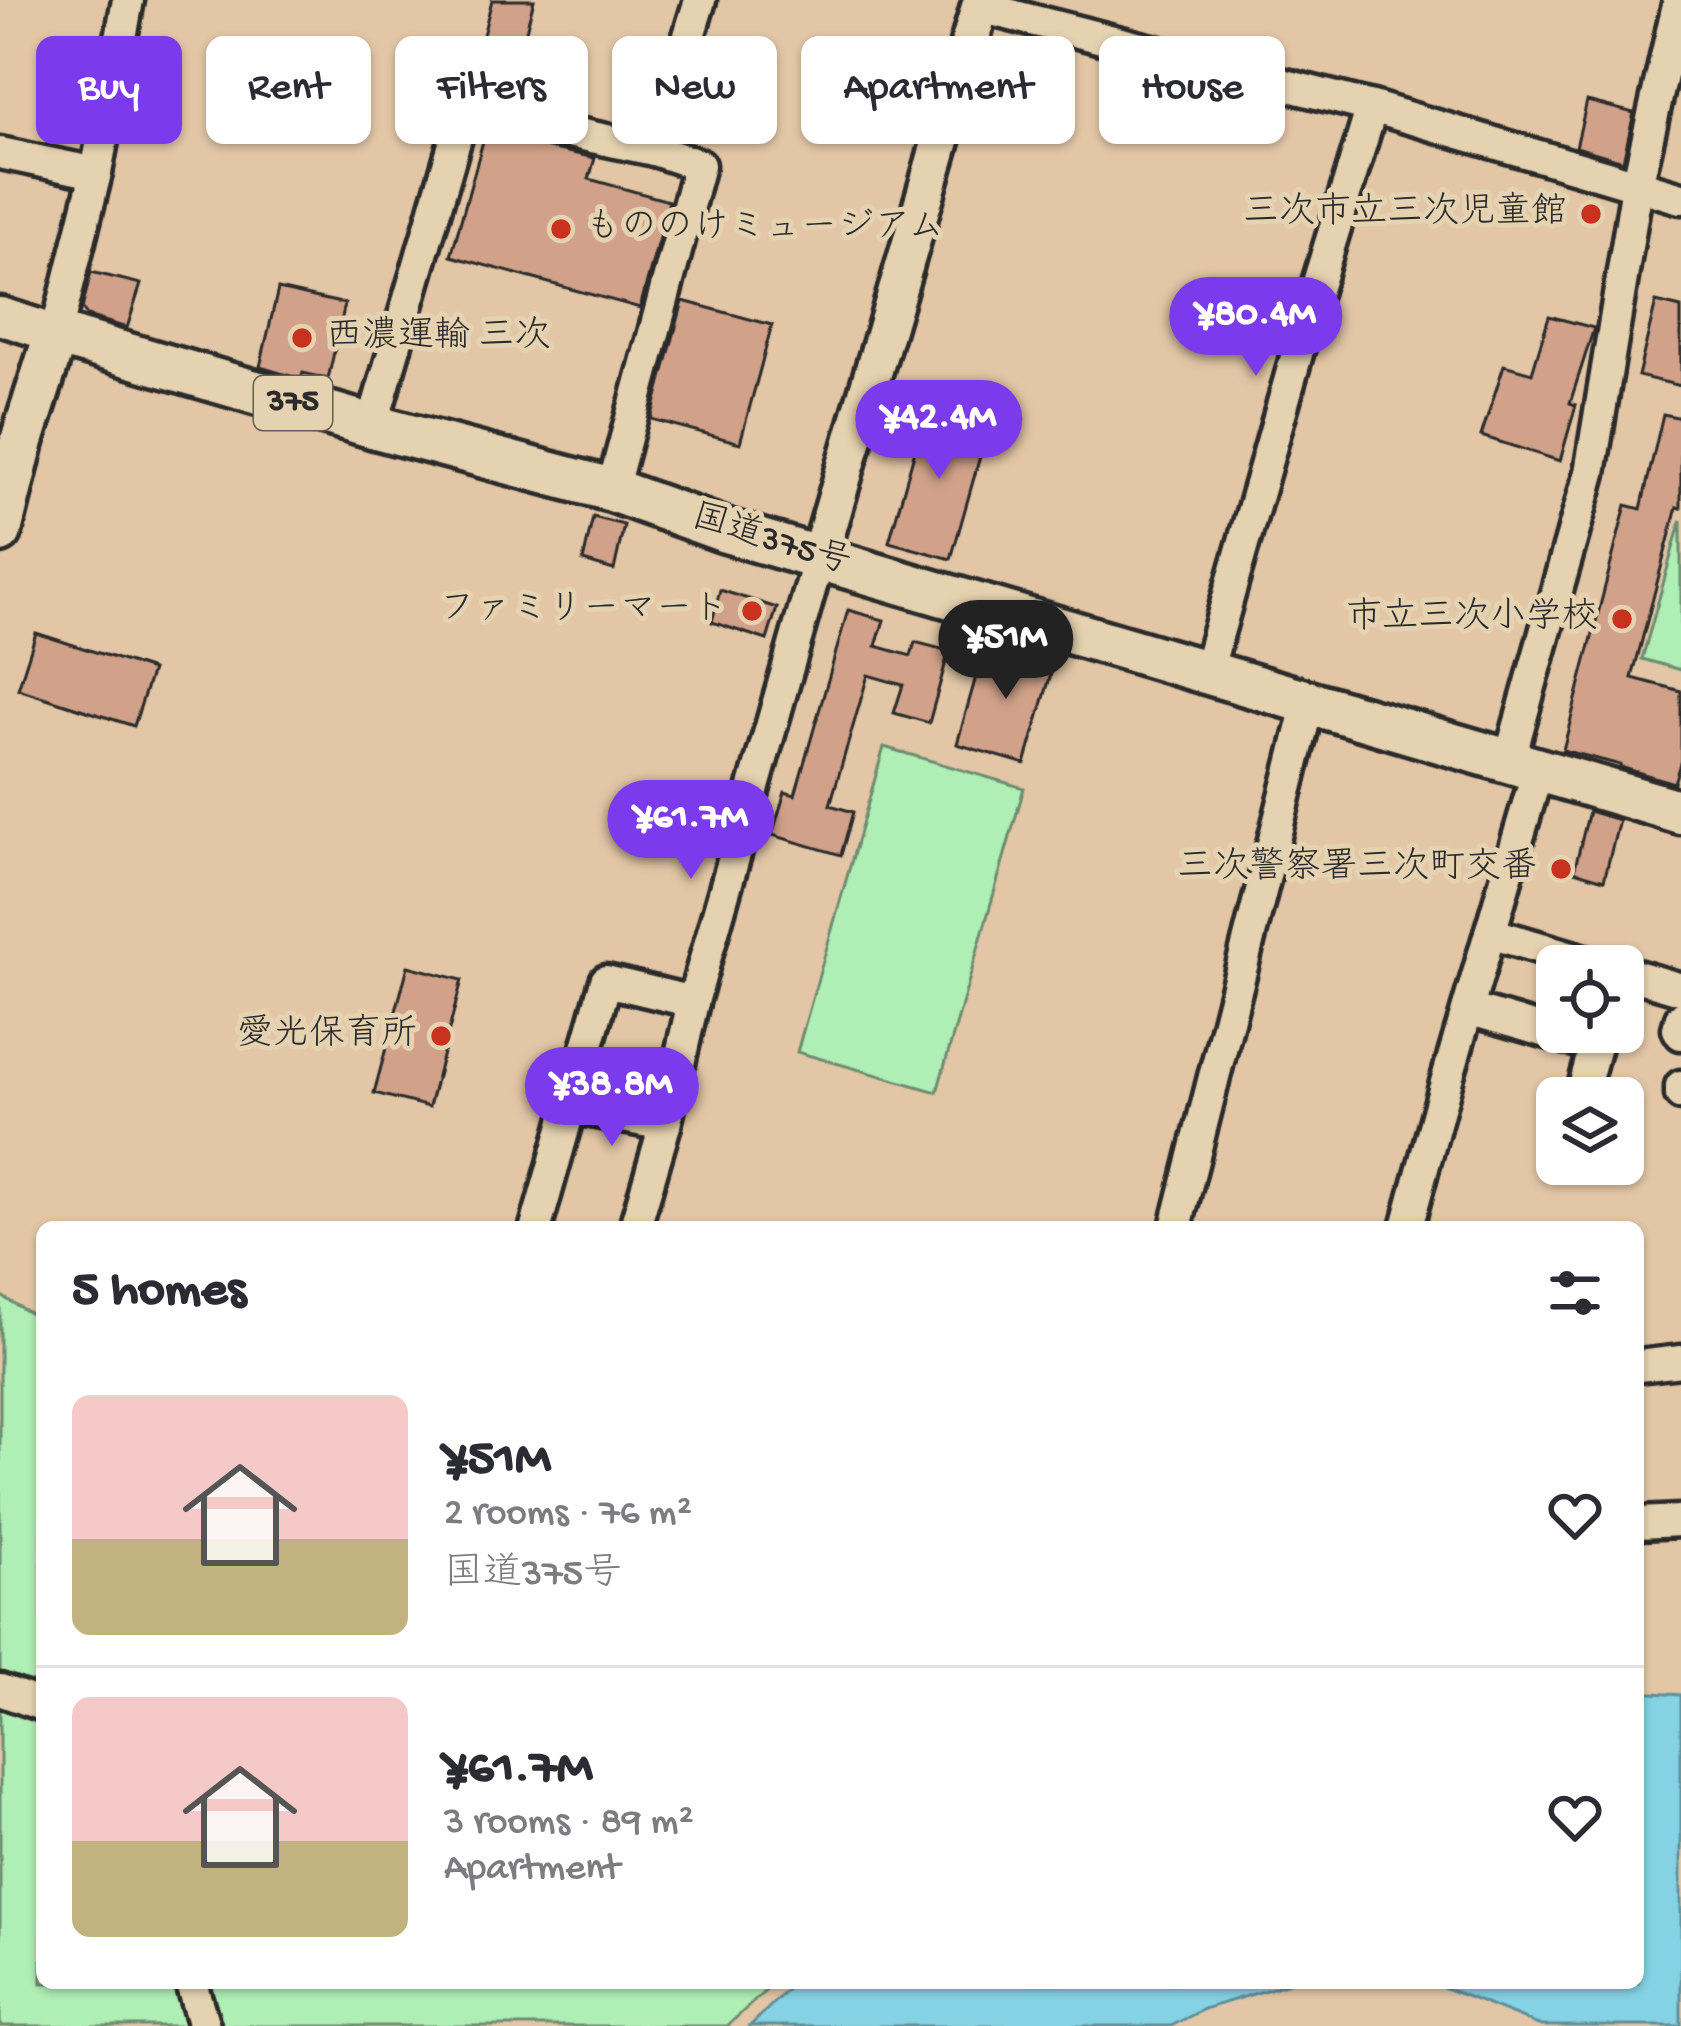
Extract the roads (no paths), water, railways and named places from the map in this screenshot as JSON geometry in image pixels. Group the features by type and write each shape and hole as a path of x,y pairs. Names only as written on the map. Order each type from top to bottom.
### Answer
{"highway":[{"name":"国道375号","path":"56,334 612,490 723,530 1681,812"},
{"path":"0,531 56,334"}],"main road":[{"path":"819,558 981,4"},
{"path":"0,316 56,334"}],"street":[{"path":"56,334 96,173 128,0"},
{"path":"654,150 700,0"},
{"path":"1409,1221 1490,933 1590,473 1637,186 1679,0"},
{"path":"981,4 1372,106 1681,198"},
{"path":"1208,673 1372,106"},
{"path":"372,426 464,110 654,150 699,165 612,490"},
{"path":"0,153 96,173"},
{"path":"636,1221 819,558"},
{"path":"1178,1221 1310,703"},
{"path":"1490,933 1536,947"},
{"path":"1644,978 1681,989"},
{"path":"538,1221 606,981 693,1002"},
{"path":"1468,1009 1595,1046 1587,1077"},
{"path":"1681,1018 1681,1034"},
{"path":"571,1107 665,1125"},
{"path":"1644,1365 1681,1360"},
{"path":"1644,1523 1681,1522"},
{"path":"0,1690 36,1703"},
{"path":"193,1989 204,2026"}],"water":[{"path":"1644,1692 1681,1695 1681,2026 1541,2026 1448,1989 1644,1989"},
{"path":"788,1989 1269,1989 1204,2009 1171,2026 750,2026"}],"place":[{"name":"三次市立三次児童館","path":"1591,214"},
{"name":"もののけミュージアム","path":"561,229"},
{"name":"西濃運輸 三次","path":"302,338"},
{"name":"ファミリーマート","path":"752,611"},
{"name":"市立三次小学校","path":"1622,619"},
{"name":"三次警察署三次町交番","path":"1561,869"},
{"name":"愛光保育所","path":"441,1036"}]}
